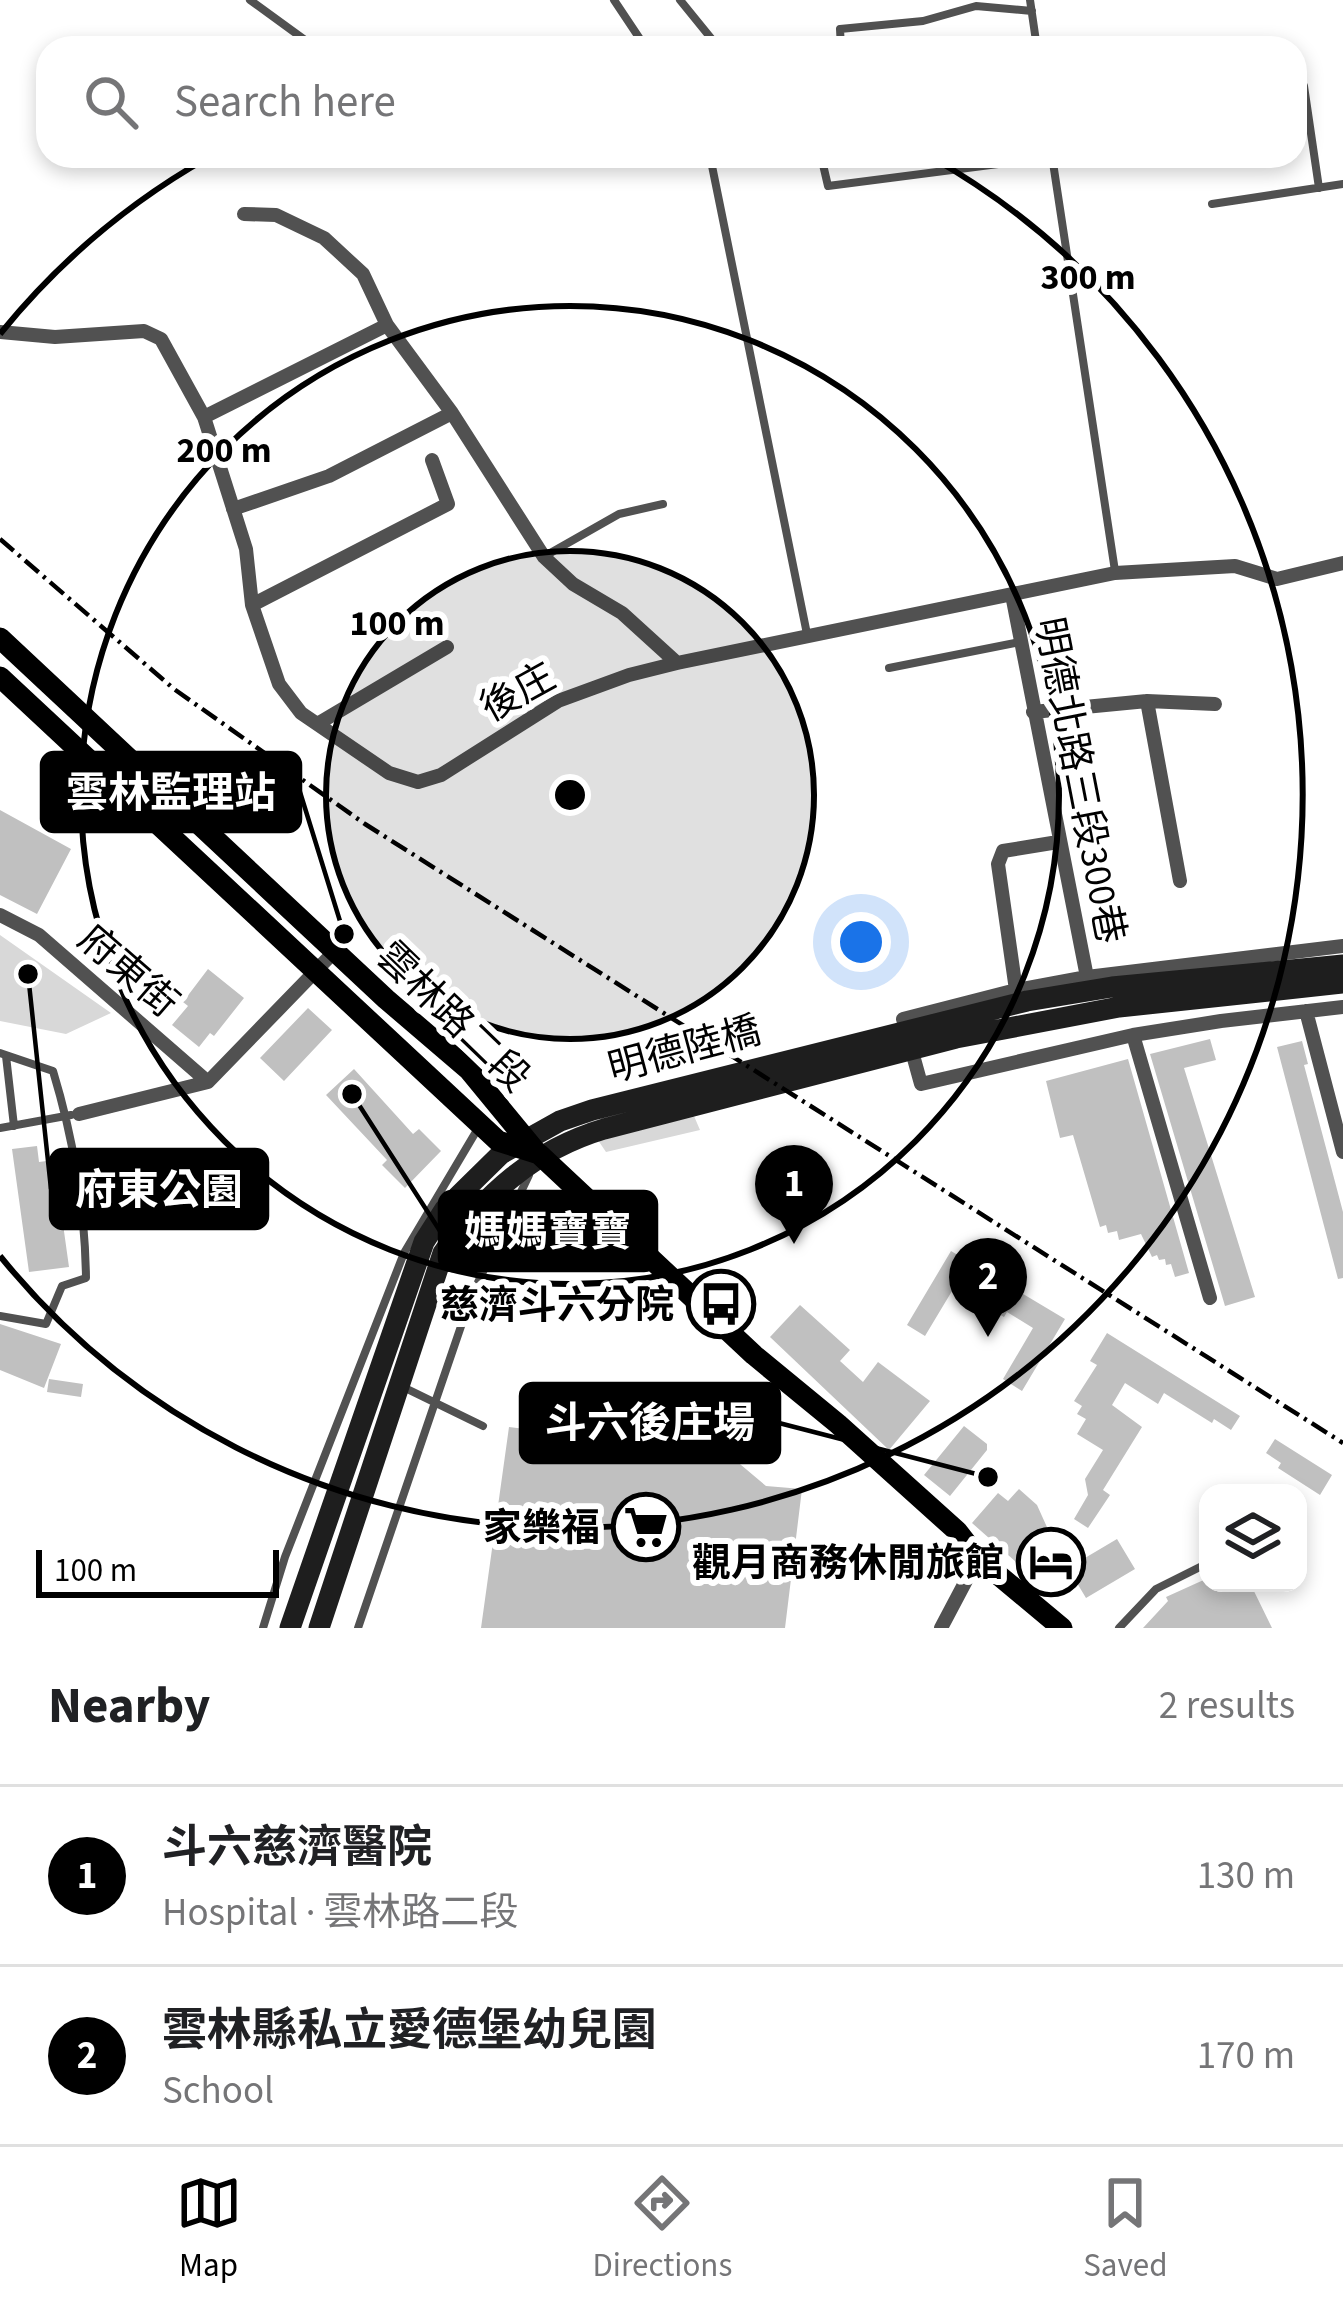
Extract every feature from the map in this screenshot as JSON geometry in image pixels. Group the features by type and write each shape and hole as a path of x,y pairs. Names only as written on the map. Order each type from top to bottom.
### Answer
{"main road":[{"name":"雲林路二段","path":"0,638 469,1070 539,1154 754,1355 838,1424 957,1531 978,1558 1062,1628"},
{"name":"雲林路二段","path":"0,677 498,1141 539,1154"},
{"name":"明德陸橋","path":"290,1628 424,1242 445,1209 501,1154 560,1121 592,1110 1028,1001 1112,987 1343,965"},
{"name":"明德陸橋","path":"319,1628 443,1253 473,1212 523,1168 573,1138 956,1038 1343,965"}],"street":[{"path":"244,214 276,215 324,238 363,274 387,325 452,413 544,557 573,584 622,613 677,663"},
{"path":"204,417 387,325"},
{"name":"後庄","path":"0,332 55,337 144,331 161,339 204,417 246,549 252,605 279,684 301,712 388,773 418,782 441,775 558,701 677,663 1115,573 1234,566 1277,579 1343,563"},
{"path":"233,508 329,476 452,413"},
{"path":"252,605 448,504 432,460"},
{"name":"明德北路三段300巷","path":"1012,595 1087,977"},
{"path":"319,723 447,647"},
{"path":"1147,701 1180,881"},
{"path":"1033,712 1147,701 1216,704"},
{"path":"1016,989 998,864 1003,851 1058,842"},
{"name":"府東街","path":"0,915 39,935 208,1082"},
{"path":"72,1115 208,1082 335,951"},
{"path":"1343,965 1087,977 1016,989 903,1019 921,1084 1133,1035 1343,1007"},
{"path":"1306,1011 1343,1153"},
{"path":"1133,1035 1210,1298"},
{"path":"941,1628 978,1558"}],"lane":[{"path":"250,0 300,36"},
{"path":"614,0 638,36"},
{"path":"680,0 709,36"},
{"path":"841,36 840,29 923,22 976,6 1031,5 1035,36"},
{"path":"1307,106 1319,188"},
{"path":"712,168 807,634"},
{"path":"824,168 828,186 968,168"},
{"path":"1055,168 1115,573"},
{"path":"1212,204 1343,184"},
{"path":"544,557 620,514 663,504"},
{"path":"889,668 1020,642"},
{"path":"0,1316 46,1324 62,1286 86,1278 72,1115 53,1071 3,1054 14,1126"},
{"path":"0,1128 72,1115"},
{"path":"263,1628 404,1253 480,1124"},
{"path":"358,1628 471,1298 539,1154"},
{"path":"361,1365 483,1426"},
{"path":"1119,1628 1156,1589 1199,1568"}],"shaded area":[{"path":"0,935 111,1013 66,1034 0,1021"},
{"path":"679,1081 700,1130 606,1152 577,1109"}],"building":[{"path":"0,810 71,849 37,914 0,895"},
{"path":"208,969 244,998 214,1036 210,1033 199,1047 172,1025"},
{"path":"308,1008 332,1030 284,1081 260,1058"},
{"path":"1210,1039 1216,1060 1184,1068 1255,1297 1225,1306 1150,1054"},
{"path":"1302,1041 1308,1064 1304,1065 1343,1212 1343,1278 1338,1279 1277,1047"},
{"path":"1128,1059 1189,1273 1175,1277 1171,1264 1157,1255 1152,1257 1141,1234 1119,1240 1117,1231 1108,1233 1106,1225 1100,1227 1073,1135 1060,1138 1046,1081"},
{"path":"354,1069 413,1134 419,1129 441,1151 405,1188 382,1165 387,1160 326,1095"},
{"path":"37,1146 39,1162 54,1160 69,1267 29,1272 12,1149"},
{"path":"951,1251 1065,1319 1022,1391 1003,1379 1033,1328 1007,1312 1004,1317 987,1307 990,1301 958,1281 925,1336 907,1325"},
{"path":"800,1305 850,1350 840,1361 863,1382 878,1362 930,1401 889,1450 770,1337"},
{"path":"0,1324 61,1344 44,1388 0,1370"},
{"path":"1107,1333 1240,1416 1231,1430 1164,1393 1158,1404 1125,1383 1112,1405 1142,1427 1103,1490 1110,1495 1088,1528 1074,1519 1088,1495 1085,1479 1103,1450 1077,1434 1086,1419 1077,1414 1082,1406 1074,1401 1097,1365 1090,1361"},
{"path":"49,1379 83,1384 81,1397 47,1392"},
{"path":"964,1426 987,1444 987,1450 950,1496 924,1475"},
{"name":"家樂福","path":"509,1427 728,1454 766,1486 802,1489 785,1628 481,1628"},
{"path":"1275,1439 1332,1475 1320,1495 1278,1468 1281,1463 1266,1453"},
{"path":"1019,1489 1037,1505 1060,1556 1047,1578 1024,1553 1016,1562 972,1523 998,1493 1008,1501"},
{"path":"1117,1539 1135,1569 1086,1598 1068,1568"},
{"path":"1199,1582 1199,1592 1254,1592 1272,1628 1143,1628 1168,1601 1166,1597"}],"railway":[{"path":"0,539 174,689 365,824 1343,1443"}],"place":[{"name":"雲林監理站","path":"344,934"},
{"name":"府東公園","path":"28,974"},
{"name":"媽媽寶寶","path":"352,1094"},
{"name":"斗六慈濟醫院","path":"794,1244"},
{"name":"慈濟斗六分院","path":"721,1304"},
{"name":"雲林縣私立愛德堡幼兒園","path":"988,1337"},
{"name":"斗六後庄場","path":"988,1477"},
{"name":"家樂福","path":"646,1527"},
{"name":"觀月商務休閒旅館","path":"1051,1562"}]}
